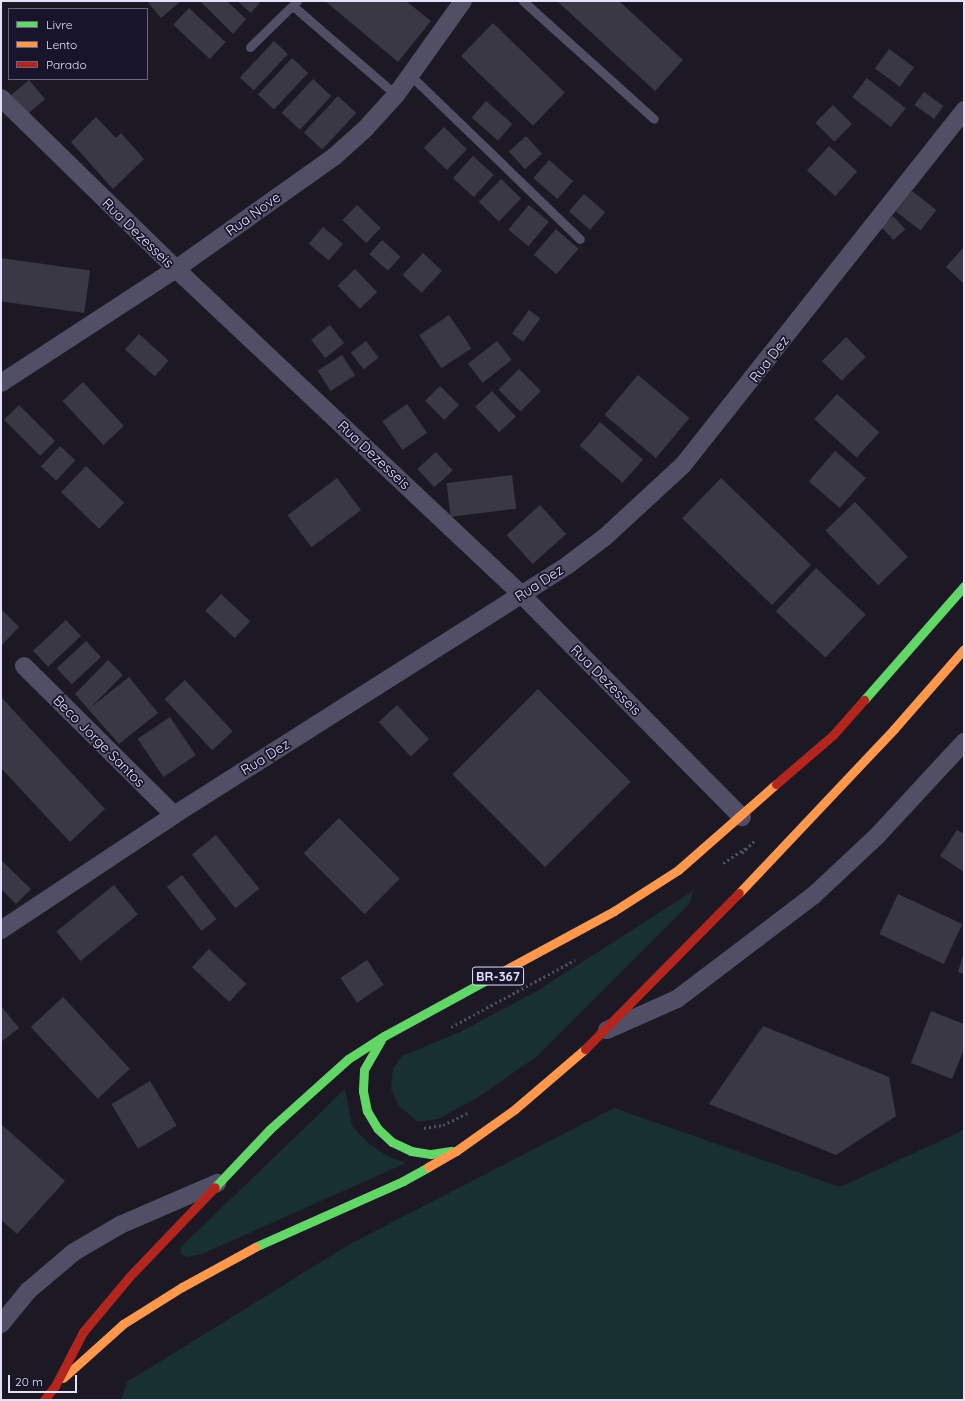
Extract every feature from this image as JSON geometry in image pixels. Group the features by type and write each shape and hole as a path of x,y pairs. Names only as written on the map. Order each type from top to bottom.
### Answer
{"main road":[{"name":"BR-367","path":"55,1386 83,1332 129,1277 219,1182 305,1096 348,1059 384,1036 614,911 678,870 742,817 833,735 964,586"},
{"name":"BR-367","path":"44,1400 55,1386 123,1324 182,1287 256,1247 403,1181 456,1151 515,1109 572,1062 695,939 894,729 964,649"},
{"name":"BR-367","path":"384,1036 372,1052 364,1070 363,1091 367,1111 378,1128 392,1142 411,1151 431,1154 456,1151"}],"street":[{"name":"Rua Nove","path":"1,383 176,269 335,156 365,129 396,95 463,1"},
{"name":"Rua Dezesseis","path":"1,98 176,269 521,594 742,817"},
{"name":"Rua Dez","path":"1,930 174,815 521,594 605,537 683,466 964,110"},
{"name":"Beco Jorge Santos","path":"24,666 174,815"},
{"path":"603,1032 677,999 814,895 876,836 964,742"},
{"path":"1,1324 28,1292 74,1252 120,1225 219,1182"}],"lane":[{"path":"523,1 654,119"},
{"path":"250,47 295,3 396,95"},
{"path":"410,75 580,239"}],"path":[{"path":"721,864 746,848 736,860"},
{"path":"446,1030 577,959"},
{"path":"416,1126 423,1128 443,1125 473,1110"}],"green space":[{"path":"693,891 689,904 536,1057 475,1099 438,1119 418,1122 399,1106 391,1089 393,1068 402,1056 460,1032 537,991"},
{"path":"345,1089 352,1126 368,1143 389,1157 406,1163 202,1254 188,1257 180,1254 182,1246"},
{"path":"614,1108 840,1187 964,1130 964,1400 121,1400 127,1382 350,1244"}],"building":[{"path":"147,1 181,1 161,18"},
{"path":"200,1 227,1 246,19 233,34"},
{"path":"237,1 261,1 251,13"},
{"path":"325,1 406,1 431,21 398,62"},
{"path":"557,1 619,1 683,60 655,91"},
{"path":"189,8 226,42 210,59 173,25"},
{"path":"493,23 565,92 533,126 461,56"},
{"path":"274,41 288,54 254,91 240,78"},
{"path":"889,49 914,67 900,87 875,68"},
{"path":"292,58 308,73 274,110 258,95"},
{"path":"867,78 906,108 891,127 852,97"},
{"path":"313,79 331,96 300,130 282,113"},
{"path":"29,80 45,99 24,117 8,98"},
{"path":"924,92 943,106 934,119 915,105"},
{"path":"338,96 356,113 322,150 304,133"},
{"path":"486,101 512,124 498,141 472,118"},
{"path":"833,105 852,124 834,142 815,123"},
{"path":"96,117 116,138 121,133 144,159 113,189 71,142"},
{"path":"444,127 467,149 447,170 424,148"},
{"path":"526,136 542,154 525,169 509,151"},
{"path":"829,146 857,171 835,196 807,171"},
{"path":"473,156 494,175 474,197 453,178"},
{"path":"549,160 573,181 557,199 533,178"},
{"path":"501,179 521,198 499,221 479,202"},
{"path":"912,191 936,210 920,231 896,211"},
{"path":"584,194 605,212 590,230 569,211"},
{"path":"357,205 381,228 366,243 342,220"},
{"path":"529,205 549,222 528,246 508,230"},
{"path":"893,216 905,229 894,240 881,227"},
{"path":"323,227 343,244 329,261 309,244"},
{"path":"556,229 579,249 556,274 534,255"},
{"path":"382,240 401,257 388,271 369,254"},
{"path":"964,247 964,284 946,267"},
{"path":"423,253 442,271 422,293 403,275"},
{"path":"1,258 90,271 84,313 1,301"},
{"path":"355,269 377,292 360,309 338,286"},
{"path":"529,310 540,318 523,342 512,333"},
{"path":"449,315 471,348 442,368 419,335"},
{"path":"330,325 344,343 325,358 311,340"},
{"path":"139,334 169,361 155,376 125,350"},
{"path":"846,337 866,357 842,381 822,361"},
{"path":"366,341 379,358 363,369 351,352"},
{"path":"497,341 512,360 483,383 468,364"},
{"path":"342,355 355,375 331,391 318,371"},
{"path":"519,369 541,391 520,411 498,390"},
{"path":"638,375 689,418 656,458 605,415"},
{"path":"83,382 124,426 103,445 63,401"},
{"path":"440,386 459,405 444,420 425,401"},
{"path":"492,391 516,417 499,432 475,407"},
{"path":"837,394 879,432 857,457 814,419"},
{"path":"407,404 427,433 403,450 382,421"},
{"path":"19,405 55,441 40,456 4,420"},
{"path":"600,422 643,459 623,483 580,445"},
{"path":"60,446 75,460 56,481 41,466"},
{"path":"835,451 866,478 840,508 809,481"},
{"path":"436,452 453,471 434,487 417,469"},
{"path":"86,466 124,503 99,529 61,492"},
{"path":"512,475 516,509 451,517 446,483"},
{"path":"337,478 361,510 312,547 287,515"},
{"path":"721,478 811,565 772,605 682,518"},
{"path":"855,502 908,557 878,585 826,530"},
{"path":"540,505 566,534 533,564 507,535"},
{"path":"816,568 866,614 825,658 776,611"},
{"path":"221,594 250,621 235,638 205,611"},
{"path":"1,609 19,627 1,646"},
{"path":"66,620 81,636 48,667 33,651"},
{"path":"86,641 101,657 72,684 57,668"},
{"path":"108,660 123,675 90,708 129,677 158,713 119,744 75,694"},
{"path":"185,680 233,731 212,750 165,699"},
{"path":"538,689 631,782 545,867 452,775"},
{"path":"1,697 105,809 70,842 1,768"},
{"path":"397,705 429,739 411,756 379,722"},
{"path":"170,717 196,755 163,777 138,739"},
{"path":"339,818 400,879 364,914 304,853"},
{"path":"957,830 964,834 964,872 940,856"},
{"path":"216,835 259,889 235,908 192,855"},
{"path":"1,860 31,889 16,904 1,889"},
{"path":"182,875 216,919 202,931 167,887"},
{"path":"114,885 138,915 80,961 56,932"},
{"path":"898,894 962,924 944,964 879,934"},
{"path":"209,949 246,984 229,1002 192,967"},
{"path":"964,952 964,974 958,972"},
{"path":"367,960 384,985 357,1003 340,978"},
{"path":"63,997 130,1069 98,1099 31,1027"},
{"path":"1,1006 19,1028 1,1042"},
{"path":"931,1011 964,1024 964,1049 952,1079 911,1063"},
{"path":"763,1026 889,1077 896,1116 836,1155 709,1104"},
{"path":"150,1081 177,1126 138,1149 111,1104"},
{"path":"1,1124 65,1181 17,1234 1,1220"}],"traffic: fast":[{"path":"864,700 964,586"},
{"path":"215,1187 270,1129 348,1059 384,1036 494,976"},
{"path":"381,1040 364,1070 363,1091 367,1111 378,1129 392,1142 411,1151 431,1154 451,1151"},
{"path":"255,1247 403,1181 428,1167"}],"traffic: slow":[{"path":"739,893 894,729 964,649"},
{"path":"494,976 614,911 678,870 776,784"},
{"path":"428,1167 456,1151 515,1109 585,1049"},
{"path":"63,1378 123,1324 182,1287 255,1247"}],"traffic: jam":[{"path":"776,784 833,735 864,700"},
{"path":"585,1049 739,893"},
{"path":"44,1400 55,1386 83,1332 129,1277 215,1187"}]}
